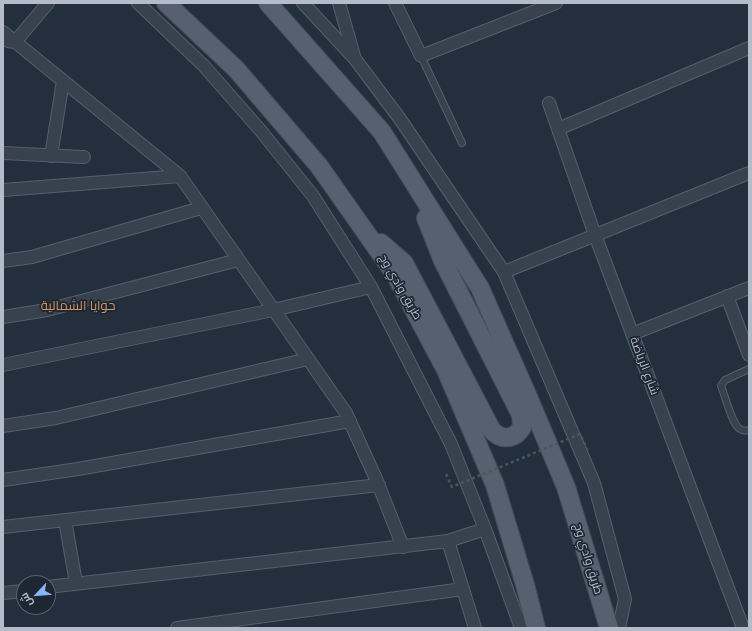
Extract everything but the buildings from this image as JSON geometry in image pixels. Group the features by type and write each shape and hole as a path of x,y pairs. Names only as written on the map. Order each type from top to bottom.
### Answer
{"main road":[{"name":"طريق وادي وج","path":"166,3 236,69 319,166 395,274 446,370 495,485 526,588 536,628"},
{"name":"طريق وادي وج","path":"268,3 382,132 480,288 566,487 609,628"},
{"path":"360,224 404,263 495,433 505,438 515,435 522,426 521,415 443,261 410,177"}],"street":[{"path":"9,41 48,3"},
{"path":"138,3 204,66 261,131 313,196 371,287 451,444 521,628"},
{"path":"303,3 355,59 400,119 504,272 594,483 625,599 618,628"},
{"path":"339,3 355,59"},
{"path":"395,3 421,56 556,3"},
{"path":"3,32 9,41 63,81 180,176 346,413 379,485 403,547"},
{"path":"558,129 749,48"},
{"path":"51,156 63,81"},
{"name":"شارع الرياضة","path":"548,103 595,235 743,628"},
{"path":"3,153 84,157"},
{"path":"504,272 749,173"},
{"path":"3,190 180,176"},
{"path":"3,261 32,257 201,208"},
{"path":"3,317 47,310 238,260"},
{"path":"3,365 273,310 371,287"},
{"path":"632,334 749,288"},
{"path":"727,296 749,355"},
{"path":"3,426 56,418 308,359"},
{"path":"3,480 78,469 350,421"},
{"path":"3,527 379,485"},
{"path":"65,520 76,583"},
{"path":"56,586 403,547 448,541 484,529"},
{"path":"448,541 475,628"},
{"path":"177,628 463,589"},
{"path":"3,594 16,592"}],"lane":[{"path":"421,56 462,143"},
{"path":"749,368 725,380 721,386 735,424 740,429 746,431 749,430"}],"path":[{"path":"446,474 452,488 580,434 589,453"}],"district":[{"name":"حوايا الشمالية","path":"78,306"}]}
